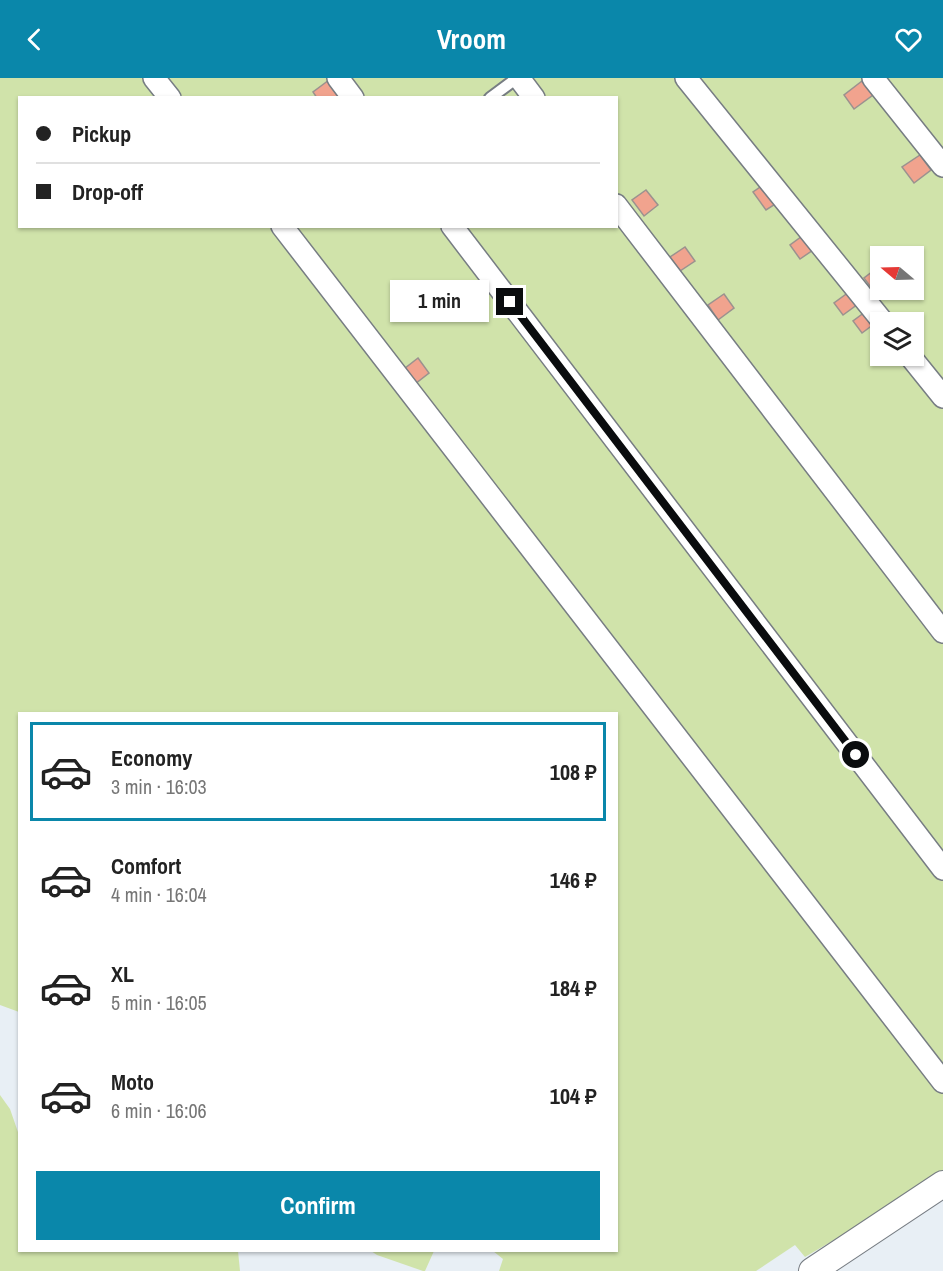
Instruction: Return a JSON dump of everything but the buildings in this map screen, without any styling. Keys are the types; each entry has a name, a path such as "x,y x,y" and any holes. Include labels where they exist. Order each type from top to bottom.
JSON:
{"street":[{"path":"154,78 168,96"},
{"path":"338,78 352,96"},
{"path":"518,78 532,96"},
{"path":"686,78 875,312"},
{"path":"873,78 943,166"},
{"path":"618,208 943,632"},
{"path":"289,228 943,1082"},
{"path":"454,228 943,868"},
{"path":"918,366 943,397"},
{"path":"812,1271 943,1184"}],"lane":[{"path":"493,96 518,78"}],"green space":[{"path":"0,78 943,78 943,1176 805,1257 795,1245 756,1271 499,1271 503,1259 494,1252 618,1252 618,712 18,712 18,1012 0,1005"},
{"path":"0,1095 10,1109 18,1132 18,1252 238,1252 240,1271 0,1271"},
{"path":"372,1252 434,1252 425,1271"}],"route":[{"path":"510,302 856,755"}]}
